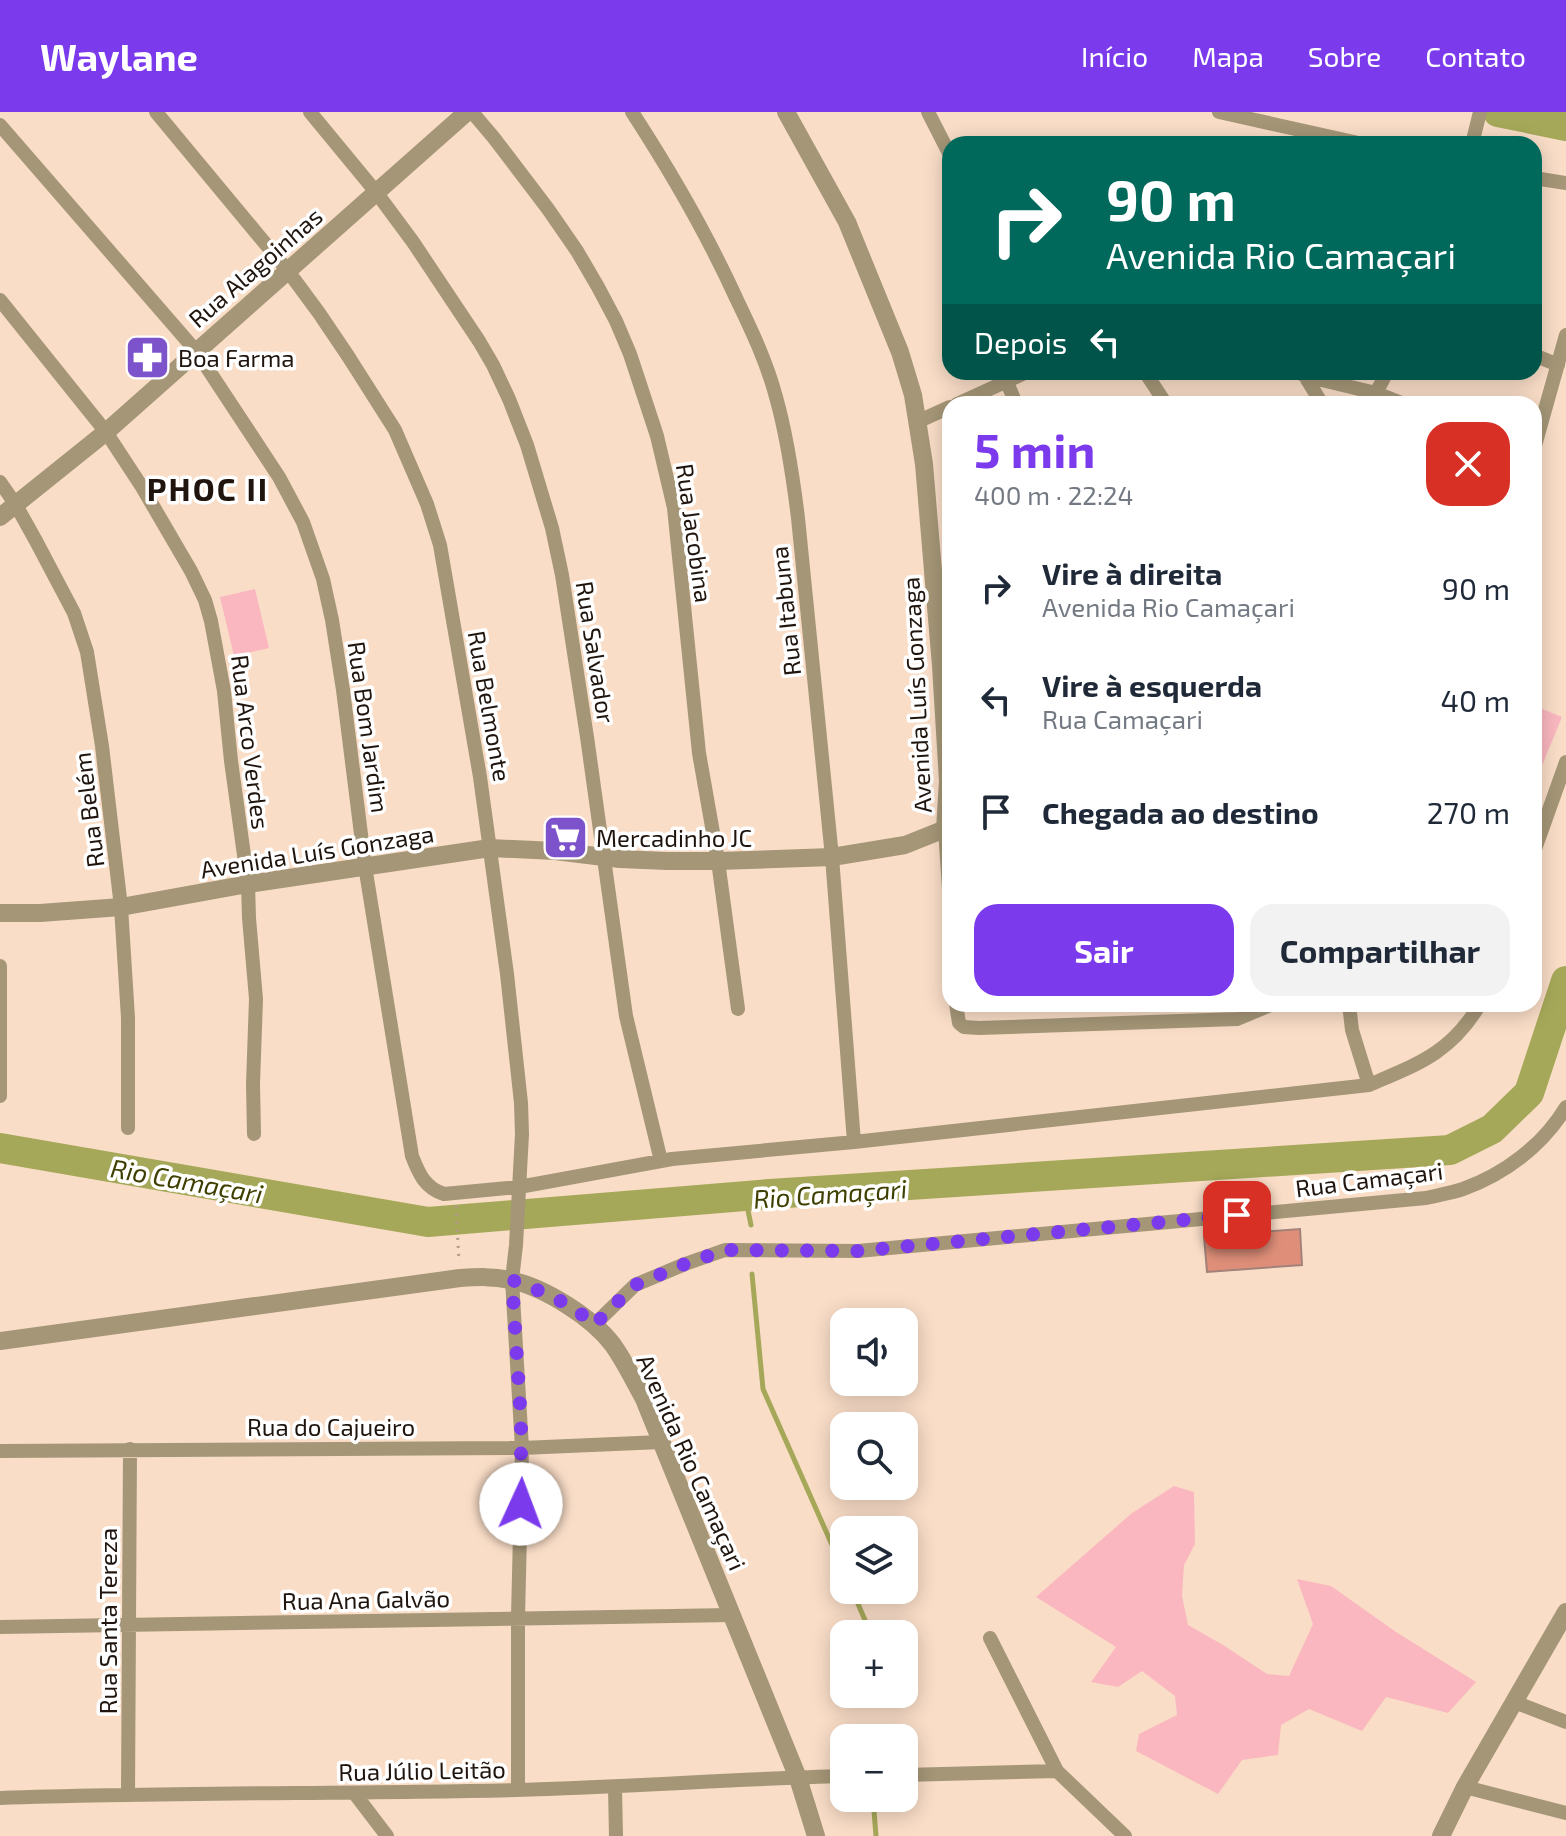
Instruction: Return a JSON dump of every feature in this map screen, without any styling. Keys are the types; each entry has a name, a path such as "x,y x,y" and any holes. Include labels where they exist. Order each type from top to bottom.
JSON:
{"street":[{"name":"Rua Belmonte","path":"156,112 319,313 395,430 427,504 440,545 478,763 507,974 521,1103 519,1187"},
{"name":"Rua Salvador","path":"310,112 413,242 486,353 527,445 552,528 565,589 626,1016 661,1161"},
{"name":"Rua Alagoinhas","path":"0,517 106,432 469,112"},
{"name":"Rua Jacobina","path":"469,112 539,197 577,251 616,321 657,436 674,508 699,753 718,861 738,1009"},
{"name":"Rua Itabuna","path":"632,112 684,195 716,254 752,333 776,396 796,503 832,857 854,1142"},
{"name":"Avenida Luís Gonzaga","path":"786,112 853,234 900,352 919,421 942,579"},
{"path":"928,112 942,139"},
{"path":"1219,112 1327,136"},
{"path":"1474,136 1480,112"},
{"name":"Rua Bom Jardim","path":"3,136 196,351 279,477 303,522 314,551 335,634 365,866 412,1156 425,1183 434,1190 444,1194 519,1187 661,1161 1369,1085 1420,1064 1445,1046 1474,1012"},
{"path":"1542,179 1566,183"},
{"name":"Rua Arco Verdes","path":"0,300 106,432 142,487 205,600 220,665 248,884 256,999 254,1134"},
{"path":"1542,421 1566,335"},
{"path":"1542,358 1558,365"},
{"path":"975,396 1011,380"},
{"path":"1325,380 1384,396"},
{"path":"1376,393 1383,380"},
{"path":"1007,382 1013,396"},
{"path":"919,421 942,411"},
{"name":"Rua Belém","path":"0,482 16,505 74,613 87,652 102,746 121,907 128,1018 128,1128"},
{"path":"1542,830 1566,762"},
{"name":"Avenida Luís Gonzaga","path":"0,913 121,907 248,884 490,848 643,860 832,857 905,845 942,831"},
{"path":"0,966 0,1096"},
{"path":"957,1012 959,1023 964,1027 979,1028 1237,1019 1256,1012"},
{"path":"1350,1012 1352,1030 1369,1085"},
{"name":"Rua Camaçari","path":"594,1325 635,1285 725,1250 858,1251 1426,1198 1462,1189 1496,1174 1542,1140 1566,1107"},
{"path":"518,1790 522,1448 512,1280 519,1187"},
{"name":"Avenida Rio Camaçari","path":"0,1341 460,1278 512,1280 571,1308 594,1325 612,1344 644,1399 798,1778 816,1836"},
{"name":"Rua do Cajueiro","path":"0,1451 522,1448 661,1442"},
{"name":"Rua Santa Tereza","path":"128,1794 130,1449"},
{"name":"Rua Ana Galvão","path":"0,1627 732,1615"},
{"path":"1441,1836 1465,1787 1565,1616"},
{"path":"990,1638 1057,1771 1125,1836"},
{"path":"1514,1702 1566,1722"},
{"path":"918,1775 1057,1771"},
{"name":"Rua Júlio Leitão","path":"0,1798 615,1788 830,1777"},
{"path":"1465,1787 1566,1813"},
{"path":"615,1788 616,1836"},
{"path":"355,1794 387,1836"}],"path":[{"path":"456,1213 460,1278"}],"shaded area":[{"path":"255,589 269,648 234,656 220,597"},
{"path":"1542,709 1562,717 1542,766"},
{"path":"1174,1486 1194,1492 1195,1544 1184,1565 1182,1596 1188,1625 1267,1674 1289,1676 1313,1624 1297,1579 1331,1586 1396,1632 1476,1682 1448,1713 1386,1697 1362,1731 1309,1709 1281,1725 1278,1755 1242,1760 1218,1794 1136,1751 1139,1734 1177,1715 1175,1696 1142,1671 1118,1687 1091,1682 1116,1647 1036,1597 1132,1513"}],"building":[{"path":"1300,1229 1302,1265 1207,1272 1204,1236"}],"waterway":[{"name":"Rio Camaçari","path":"1498,112 1566,126"},
{"name":"Rio Camaçari","path":"0,1148 428,1222 770,1194 1450,1150 1492,1129 1529,1093 1566,981"},
{"path":"745,1196 751,1225"},
{"path":"752,1274 763,1389 830,1540"},
{"path":"858,1604 865,1620"},
{"path":"874,1812 876,1836"}],"place":[{"name":"Boa Farma","path":"147,357"},
{"name":"Mercadinho JC","path":"565,837"}],"district":[{"name":"PHOC II","path":"208,488"}],"route":[{"path":"521,1504 520,1395 512,1280 571,1308 594,1325 635,1285 725,1250 858,1251 1237,1215"}]}
